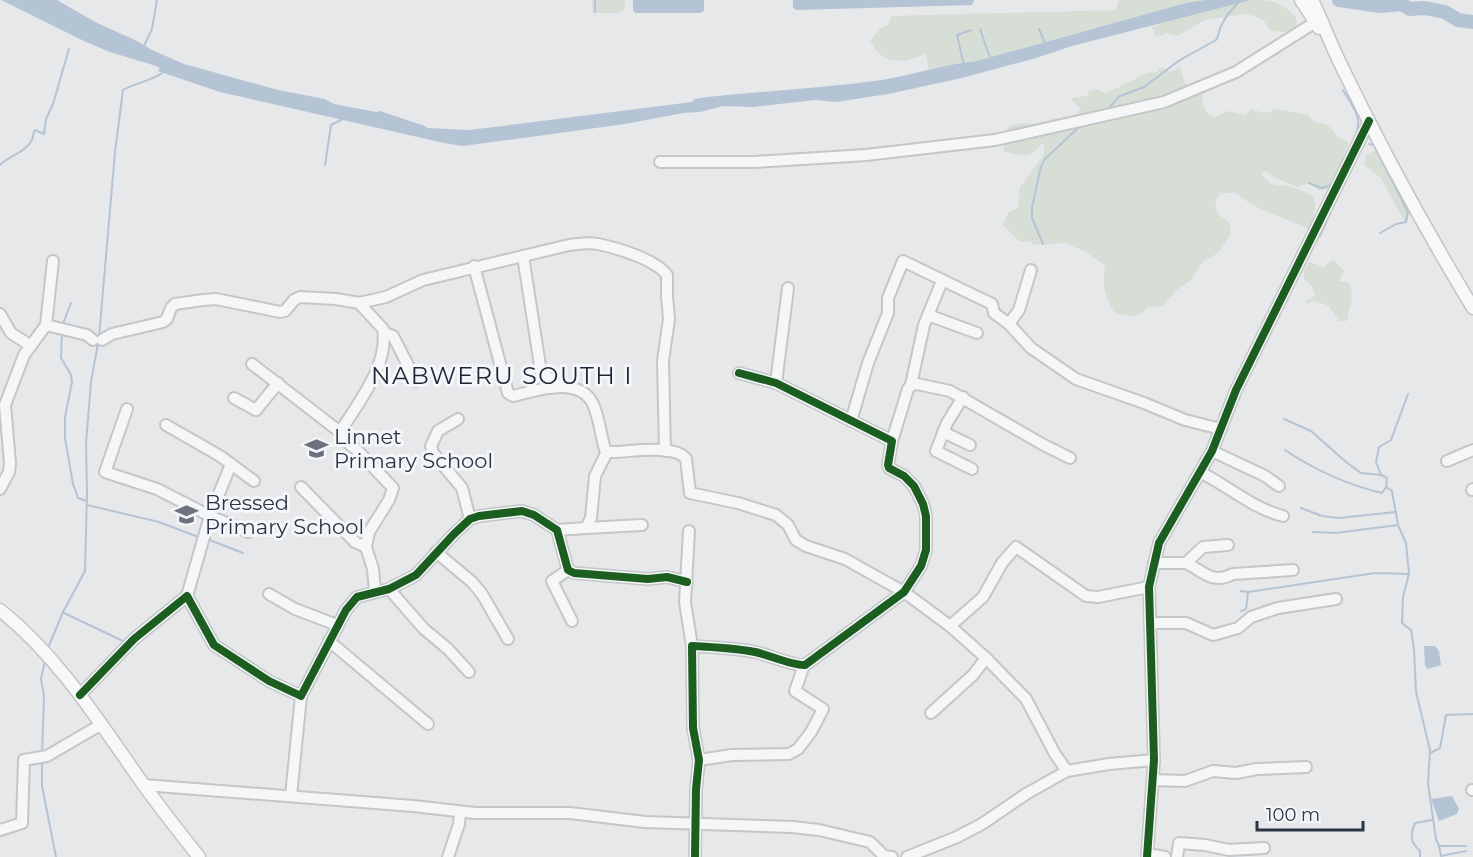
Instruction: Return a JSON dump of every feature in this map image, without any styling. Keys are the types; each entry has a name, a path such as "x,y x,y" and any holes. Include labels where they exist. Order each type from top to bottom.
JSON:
{"main road":[{"path":"1301,0 1314,23 1332,46"},
{"path":"1312,0 1369,121 1442,257 1473,308"},
{"path":"0,610 12,619 80,694 144,785 199,857"}],"street":[{"path":"660,162 754,162 866,155 1007,138 1164,102 1236,72 1314,23"},
{"path":"1165,857 1147,856 1154,760 1149,587 1159,543 1212,451 1236,390 1369,121"},
{"path":"46,325 98,340 112,334 164,322 171,308 183,302 216,299 280,312 285,311 294,300 300,297 359,303 386,297 423,280 474,266 569,245 598,244 635,255 666,273 669,319 663,361 665,451"},
{"path":"523,256 542,372 559,386"},
{"path":"0,489 9,472 10,463 5,405 24,355 46,325 53,261"},
{"path":"851,421 868,363 888,313 888,298 903,261 992,304 994,313 1009,324 1031,348 1083,383 1144,403 1185,420 1221,429"},
{"path":"474,266 508,393 513,396 559,386 584,394 592,401 607,452"},
{"path":"1009,324 1019,310 1031,270"},
{"path":"692,645 753,652 804,665 819,657 904,592 921,566 926,550 926,516 914,486 888,465 892,441 911,385 928,315 942,281"},
{"path":"776,383 788,288"},
{"path":"340,432 363,397 378,366 384,333 380,325 359,303"},
{"path":"0,314 11,333 31,346"},
{"path":"928,315 977,333"},
{"path":"384,333 393,336 416,381"},
{"path":"252,364 340,432 393,488 389,500 369,532 366,547 373,569 375,592"},
{"path":"739,373 776,383 892,441"},
{"path":"234,398 255,411 278,383"},
{"path":"911,385 936,387 963,397 1002,422 1070,458"},
{"path":"963,397 943,432 936,451 972,469"},
{"path":"127,409 105,472 157,489 248,532"},
{"path":"458,419 438,431 431,446 433,453 462,488 470,519"},
{"path":"166,425 220,456 254,481"},
{"path":"943,432 970,445"},
{"path":"1448,461 1473,450"},
{"path":"607,452 665,451 683,454 686,459 690,493 776,515 788,525 796,540 806,546 845,559 904,592 950,626 986,658 1026,699 1066,771"},
{"path":"1212,451 1265,476 1279,486"},
{"path":"586,528 591,518 595,476 607,452"},
{"path":"80,694 134,639 187,596 210,516 231,464"},
{"path":"1200,472 1220,482 1247,501 1282,516"},
{"path":"301,487 356,542 366,547"},
{"path":"291,796 301,696 337,625 357,597 389,589 416,575 470,519 479,516 522,511 534,514 557,530 642,525"},
{"path":"557,530 568,570 574,573 648,579 667,577 687,582"},
{"path":"689,531 685,602 692,645 693,728 699,760 696,789 695,857"},
{"path":"1186,563 1203,547 1228,545"},
{"path":"950,626 983,597 1002,563 1016,547 1086,596 1098,597 1149,587"},
{"path":"436,552 472,582 482,594 508,639"},
{"path":"1155,563 1186,563 1205,575 1216,578 1233,574 1293,570"},
{"path":"568,570 552,581 572,621"},
{"path":"389,589 424,629 448,648 469,672"},
{"path":"269,594 295,609 337,625"},
{"path":"187,596 214,645 269,681 301,696"},
{"path":"1151,622 1186,623 1213,635 1238,628 1251,617 1278,608 1336,598"},
{"path":"328,641 428,724"},
{"path":"931,713 973,675 986,658"},
{"path":"699,760 732,754 789,754 798,749 811,732 823,709 795,691 804,665"},
{"path":"0,830 22,824 24,760 42,757 102,724"},
{"path":"907,857 957,837 982,824 1026,794 1066,771 1154,760"},
{"path":"1153,780 1185,781 1213,771 1236,773 1257,769 1306,767"},
{"path":"144,785 460,812 570,813 645,822 768,825 819,830 870,842 884,856 891,857"},
{"path":"448,857 459,824 460,812"},
{"path":"1177,857 1179,843 1229,850 1264,848"}],"shaded area":[{"path":"592,0 625,0 625,8 619,13 593,13"},
{"path":"1119,0 1205,0 1186,3 977,61 929,70 926,54 901,61 887,59 875,49 870,40 880,29 889,24 891,16 1116,10"},
{"path":"1251,0 1271,1 1285,8 1296,17 1296,29 1287,32 1271,31 1264,21 1245,14 1205,20 1177,36 1166,33 1160,36 1155,35 1152,27 1176,18"},
{"path":"1160,67 1171,72 1180,67 1185,84 1192,86 1198,84 1203,92 1204,107 1214,118 1227,111 1245,115 1251,109 1264,113 1278,109 1308,115 1313,121 1329,126 1338,138 1349,142 1330,189 1319,190 1308,183 1297,187 1266,171 1261,174 1274,185 1298,189 1313,198 1315,207 1309,229 1252,205 1236,193 1221,193 1215,201 1218,214 1229,222 1231,233 1223,246 1213,256 1203,261 1192,279 1177,290 1162,306 1148,307 1141,314 1128,316 1114,312 1108,300 1104,285 1105,265 1086,252 1065,243 1033,245 1030,241 1020,242 1003,225 1008,213 1018,208 1020,187 1044,155 1044,145 1041,144 1033,153 1024,156 1004,151 1004,139 1009,126 1021,123 1041,125 1053,118 1069,119 1077,116 1080,108 1070,98 1087,96 1089,91 1097,89 1105,94 1147,73 1157,72"},
{"path":"1377,148 1410,212 1406,224 1381,178 1364,165 1366,156"},
{"path":"1333,259 1344,271 1339,281 1348,282 1351,287 1347,321 1339,321 1329,306 1315,301 1307,304 1305,301 1315,296 1312,286 1304,279 1304,270 1309,262 1324,267"}],"water":[{"path":"1,0 57,0 95,22 184,64 278,90 325,99 334,104 380,111 427,128 468,130 692,102 695,99 707,97 882,80 977,61 1186,3 1205,0 1251,0 1072,46 962,78 888,94 836,102 815,100 753,107 723,106 625,124 463,146 220,92 158,71 160,68 156,66 86,42"},
{"path":"633,0 704,0 704,11 700,13 636,13 633,11"},
{"path":"793,0 974,0 972,5 797,10 793,8"},
{"path":"1424,646 1435,646 1439,651 1441,665 1428,669 1425,666"},
{"path":"1452,796 1459,809 1457,814 1439,821 1431,799"}],"waterway":[{"path":"143,48 152,29 157,0"},
{"path":"595,0 595,12"},
{"path":"1107,110 1120,96 1144,87 1180,60 1216,40 1225,18 1241,0"},
{"path":"1339,0 1381,6 1401,4 1410,9 1425,8 1445,12 1458,20 1473,22"},
{"path":"980,29 990,57"},
{"path":"1039,29 1046,45"},
{"path":"964,65 957,35 971,30"},
{"path":"0,165 26,148 35,130 44,134 46,119 53,104 69,49"},
{"path":"99,337 115,152 123,90 165,71"},
{"path":"1340,169 1355,138 1358,126 1356,112 1343,90"},
{"path":"325,165 331,125 343,119"},
{"path":"1043,244 1032,218 1032,208 1044,160 1078,128 1094,122"},
{"path":"1369,144 1374,145 1408,212 1406,222 1396,224 1380,233"},
{"path":"1309,183 1321,188 1332,185"},
{"path":"1312,247 1321,234 1339,193"},
{"path":"1300,271 1310,252"},
{"path":"62,326 71,303"},
{"path":"62,332 61,358 71,375 72,382 65,417 65,438 73,484 78,498 87,501"},
{"path":"48,648 63,612 85,571 86,443 91,382 98,343"},
{"path":"1408,394 1391,440 1379,447 1376,462 1381,475 1387,478 1386,487 1392,491 1398,525 1406,543 1409,574 1403,597 1402,623 1411,630 1416,692 1430,750 1428,784 1436,839 1439,846 1466,846"},
{"path":"1284,419 1311,431 1361,473 1381,475"},
{"path":"1285,450 1308,464 1357,486 1382,493 1386,487"},
{"path":"87,505 159,522 201,538"},
{"path":"1301,508 1322,516 1339,518 1396,512"},
{"path":"1313,532 1336,533 1398,525"},
{"path":"207,539 243,553"},
{"path":"1241,591 1248,592 1375,573 1409,574"},
{"path":"1241,611 1246,609 1248,592"},
{"path":"64,613 123,641"},
{"path":"42,754 44,696 41,679 45,661"},
{"path":"1430,753 1440,748 1446,715 1473,714"},
{"path":"42,760 42,786 56,857"},
{"path":"1420,857 1420,851 1414,845 1412,838 1413,827 1415,823 1432,820"},
{"path":"1439,846 1441,856 1466,851"}],"cycle path":[{"path":"1147,857 1154,760 1149,587 1159,543 1212,451 1236,390 1369,121"},
{"path":"695,857 696,789 699,760 693,728 692,646 761,653 794,664 805,665 904,592 921,566 926,550 926,516 923,504 914,486 888,465 892,441 776,383 739,373"},
{"path":"80,695 134,639 187,596 214,645 269,681 301,696 346,610 357,597 389,589 416,575 470,519 479,516 522,511 534,515 557,530 568,570 574,573 648,579 667,577 687,582"}],"place":[{"name":"Linnet Primary School","path":"316,449"},
{"name":"Bressed Primary School","path":"187,515"}],"district":[{"name":"NABWERU SOUTH I","path":"502,376"}]}
